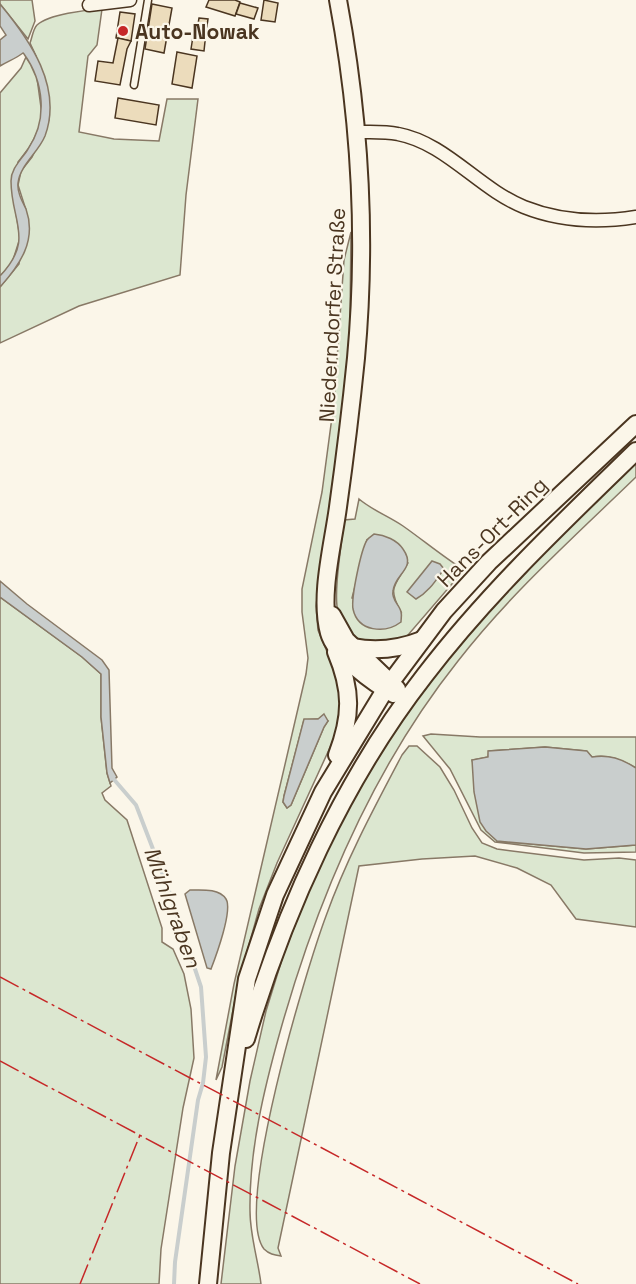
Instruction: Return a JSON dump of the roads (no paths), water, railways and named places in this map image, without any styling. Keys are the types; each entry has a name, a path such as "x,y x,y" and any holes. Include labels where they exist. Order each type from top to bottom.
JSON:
{"main road":[{"name":"Niederndorfer Straße","path":"338,0 357,132 362,248 357,343 349,429 326,597 326,618 332,641 345,657 388,685 406,700"},
{"name":"Hans-Ort-Ring","path":"388,685 422,639 489,562 636,424"},
{"name":"Hans-Ort-Ring","path":"406,700 492,594 546,537 636,451"},
{"name":"Niederndorfer Straße","path":"326,597 334,622 346,640 388,685"},
{"path":"353,647 378,651 407,646 422,639"},
{"path":"208,1284 220,1163 247,979 278,887 323,792 340,746 349,710 346,678 332,641"},
{"path":"323,792 388,685"},
{"path":"231,1092 255,1009 292,907 334,821 381,738 406,700"}],"street":[{"path":"89,5 130,0"},
{"path":"357,132 399,134 416,140 444,155 502,196 524,207 553,216 577,220 636,217"}],"lane":[{"path":"134,85 148,0"}],"waterway":[{"name":"Mühlgraben","path":"111,776 136,805 168,888 201,987 206,1057 175,1262 174,1284"}],"place":[{"name":"Auto-Nowak","path":"123,31"}]}
